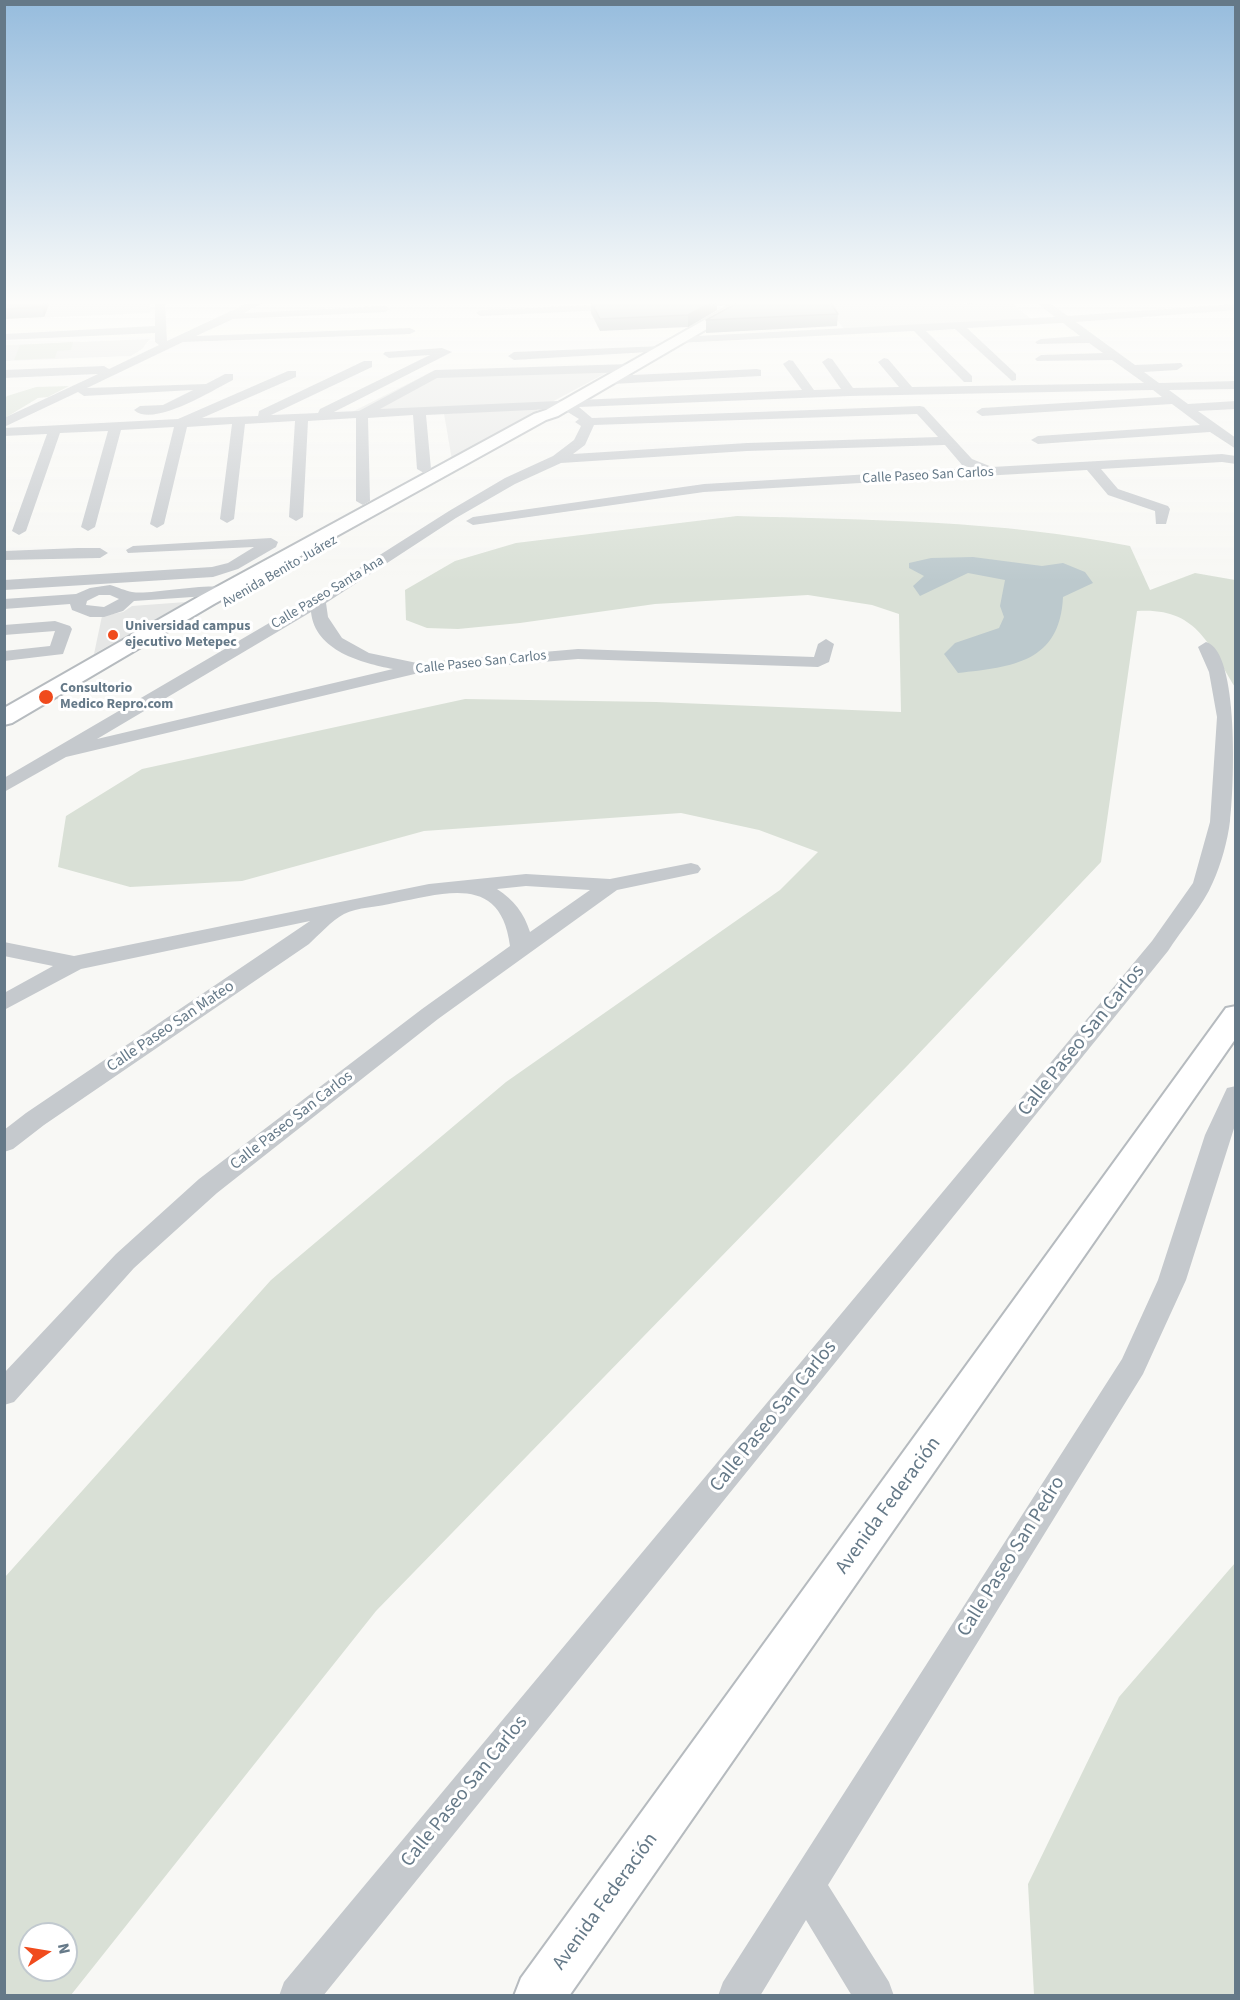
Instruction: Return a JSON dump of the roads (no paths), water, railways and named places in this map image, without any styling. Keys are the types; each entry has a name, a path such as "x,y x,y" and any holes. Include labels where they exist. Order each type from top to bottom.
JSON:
{"main road":[{"name":"Avenida Benito Juárez","path":"4,718 571,411 590,395"},
{"name":"Avenida Benito Juárez","path":"4,731 223,598"},
{"name":"Avenida Federación","path":"539,1995 1136,1160 1236,1015"}],"street":[{"path":"4,423 61,395"},
{"path":"122,411 165,409 191,395"},
{"path":"157,524 178,432 183,423 246,395"},
{"path":"253,419 302,395"},
{"path":"317,416 359,395"},
{"path":"362,414 396,395"},
{"path":"571,411 687,395"},
{"path":"571,411 779,395"},
{"path":"1169,395 1232,442"},
{"path":"982,412 1175,400"},
{"path":"1175,416 1236,405"},
{"path":"163,423 165,409"},
{"path":"4,432 419,411 779,413 920,410 949,441 965,468"},
{"path":"419,411 424,469"},
{"name":"Calle Paseo Santa Ana","path":"4,786 318,601 404,547 464,517 485,495 558,459 580,442 571,411"},
{"path":"33,415 55,414"},
{"path":"362,414 363,501"},
{"path":"296,517 302,417"},
{"path":"227,519 239,420"},
{"path":"88,527 117,426"},
{"path":"1038,440 1212,428"},
{"path":"19,531 55,429"},
{"path":"558,459 747,447 949,441"},
{"path":"1070,450 1232,442"},
{"name":"Calle Paseo San Carlos","path":"464,517 513,514 704,488 965,468 997,472 1222,458 1236,460"},
{"path":"1092,467 1113,492 1163,509 1161,521"},
{"path":"4,604 114,610 124,592 224,569 272,543 133,550"},
{"path":"4,574 8,556 100,553"},
{"path":"4,585 91,587 124,592 223,598"},
{"path":"4,630 59,628 84,607 91,587"},
{"path":"318,601 317,615 322,628 332,639 364,658 423,667"},
{"path":"4,612 84,607"},
{"path":"4,657 57,650 59,628"},
{"name":"Calle Paseo San Carlos","path":"60,753 423,667 578,654 818,662 823,660 826,644"},
{"name":"Calle Paseo San Carlos","path":"298,1995 1160,946 1203,883 1229,809 1224,696 1218,672 1206,647"},
{"path":"364,658 370,673 365,681"},
{"name":"Calle Paseo San Carlos","path":"4,949 74,963 337,911 382,899 470,884 526,880 610,885 691,869"},
{"path":"470,884 493,895 514,915 520,930 521,947"},
{"name":"Calle Paseo San Carlos","path":"4,1393 125,1261 174,1215 411,1029 521,947 594,900 610,885"},
{"name":"Calle Paseo San Mateo","path":"4,1143 35,1119 301,939 337,911"},
{"path":"4,1003 74,963"},
{"name":"Calle Paseo San Pedro","path":"736,1995 1133,1366 1172,1280 1214,1145 1236,1094"},
{"path":"806,1884 875,1995"}],"place":[{"name":"Universidad campus ejecutivo Metepec","path":"113,635"},
{"name":"Consultorio Medico Repro.com","path":"46,697"}]}
